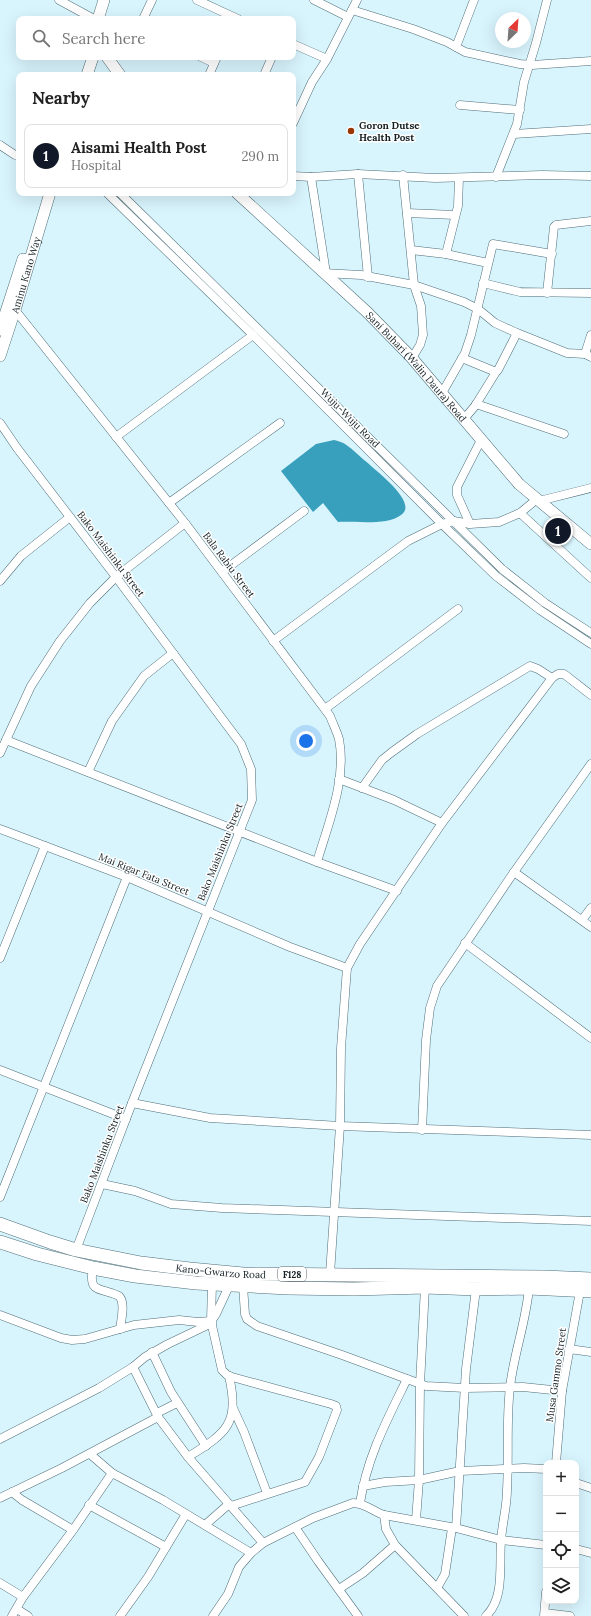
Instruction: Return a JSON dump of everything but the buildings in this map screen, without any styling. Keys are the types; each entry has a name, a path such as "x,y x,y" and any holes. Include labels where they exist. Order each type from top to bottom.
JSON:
{"main road":[{"name":"Kano-Gwarzo Road","path":"0,1224 76,1250 141,1263 243,1274 544,1277 591,1279"},
{"name":"Kano-Gwarzo Road","path":"0,1242 38,1254 93,1268 151,1278 229,1286 354,1288 425,1287 476,1289 529,1288 585,1291"}],"street":[{"path":"59,0 88,16"},
{"path":"99,16 104,0"},
{"path":"107,16 112,0"},
{"path":"145,16 152,0"},
{"path":"197,0 230,16"},
{"path":"314,0 350,14 413,29 465,52 520,64 591,61"},
{"path":"296,117 312,82 328,59 356,0"},
{"path":"456,47 474,0"},
{"path":"496,177 517,124 524,82 547,0"},
{"path":"296,45 328,59"},
{"path":"81,72 85,60"},
{"path":"88,72 92,60"},
{"path":"108,60 118,72"},
{"path":"210,72 216,60"},
{"path":"265,72 271,60"},
{"path":"460,105 520,110"},
{"path":"514,134 591,130"},
{"path":"0,144 16,155"},
{"path":"296,176 311,177 358,174 459,178 542,175 591,176"},
{"path":"358,174 368,277"},
{"path":"403,175 414,285 420,306 423,335 420,345 412,358"},
{"path":"311,177 324,273 368,277 414,285 464,302 478,309 495,323 567,353 588,356 591,335"},
{"path":"446,254 458,206 459,178"},
{"name":"Aminu Kano Way","path":"0,330 42,196"},
{"name":"Aminu Kano Way","path":"0,356 49,196"},
{"name":"Wuju-Wuju Road","path":"110,196 253,335 496,576 540,610 591,644"},
{"name":"Wuju-Wuju Road","path":"123,196 502,569 545,603 591,633"},
{"name":"Sani Buhari (Walin Daura) Road","path":"240,196 367,312 412,358 519,484 591,544"},
{"path":"407,213 455,215"},
{"path":"547,293 556,225 591,222"},
{"path":"442,393 462,358 471,335 494,244 552,254"},
{"path":"411,250 446,254 488,263"},
{"path":"483,283 520,292 591,293"},
{"name":"Bala Rabiu Street","path":"15,310 185,523 330,716 339,739 339,779 317,862"},
{"path":"464,419 476,404 498,370 517,333"},
{"path":"116,437 253,335"},
{"path":"462,358 496,372"},
{"path":"476,404 564,434"},
{"name":"Bako Maishinku Street","path":"0,423 17,448 241,744 251,769 252,800 132,1102 76,1250"},
{"path":"169,503 280,423"},
{"path":"470,524 456,495 457,487 481,440"},
{"path":"274,641 408,541 442,524 454,521 470,524 499,522 520,513 538,500 591,488"},
{"path":"222,572 304,511"},
{"path":"520,513 591,578"},
{"path":"0,581 21,556 70,518"},
{"path":"0,753 31,686 60,641 90,603 116,577 185,523"},
{"path":"325,709 458,608"},
{"path":"88,772 112,721 144,676 172,653"},
{"path":"362,788 382,760 392,752 417,734 530,666 552,678"},
{"path":"330,1274 340,1126 340,1048 347,968 360,944 442,823 552,678 558,674 564,674 591,695"},
{"path":"6,740 396,892"},
{"path":"422,1130 426,1040 430,1008 437,986 514,872 591,764"},
{"path":"339,779 394,800 442,823"},
{"name":"Mai Rigar Fata Street","path":"0,829 127,877 290,947 347,968"},
{"path":"0,958 45,846"},
{"path":"514,872 591,927"},
{"path":"0,1197 127,877"},
{"path":"582,920 591,908"},
{"path":"0,932 8,936"},
{"path":"465,944 591,1038"},
{"path":"0,1070 126,1119"},
{"path":"132,1102 210,1118 422,1130 591,1136"},
{"path":"102,1184 135,1192 171,1204 334,1213 444,1215 591,1221"},
{"path":"93,1268 91,1280 92,1285 96,1288 119,1296 122,1299 123,1303 120,1329"},
{"path":"205,1525 230,1505 300,1484 307,1480 319,1458 336,1414 336,1408 331,1404 229,1376 222,1370 212,1321 212,1284"},
{"path":"0,1439 99,1388 133,1367 152,1352 212,1321 229,1286"},
{"path":"243,1286 245,1314 247,1319 257,1326 349,1357 420,1384 436,1387 523,1387 562,1391"},
{"path":"416,1520 419,1480 420,1384 425,1287"},
{"path":"486,1616 494,1607 498,1593 501,1540 507,1492 510,1388 514,1360 527,1306 529,1288"},
{"path":"437,1588 445,1574 454,1528 460,1471 469,1340 476,1289"},
{"name":"Musa Gammo Street","path":"556,1460 562,1391 569,1349 585,1291"},
{"path":"0,1314 61,1338 72,1340 85,1339 134,1325 179,1320 198,1322 212,1321"},
{"path":"569,1349 591,1352"},
{"path":"152,1352 177,1403 206,1446"},
{"path":"133,1367 158,1415 188,1457 263,1543"},
{"path":"188,1457 216,1439 230,1423 233,1408 232,1390 229,1376"},
{"path":"360,1503 362,1486 374,1449 407,1379"},
{"path":"0,1498 90,1454 177,1403"},
{"path":"233,1408 244,1432 267,1493"},
{"path":"90,1454 112,1473 186,1514 251,1553"},
{"path":"362,1486 385,1482 419,1480 460,1471 507,1468 543,1469"},
{"path":"12,1616 23,1597 73,1530 112,1473"},
{"path":"579,1484 591,1488"},
{"path":"12,1492 22,1500 73,1530"},
{"path":"215,1615 230,1590 239,1567 251,1553 263,1543 313,1518 349,1504 360,1503 374,1512 384,1515 454,1528 501,1540 543,1545"},
{"path":"89,1505 166,1547"},
{"path":"120,1616 148,1577 186,1514"},
{"path":"384,1515 386,1529 395,1545 464,1616"},
{"path":"295,1527 358,1616"},
{"path":"339,1589 363,1573 395,1545"},
{"path":"579,1550 591,1553"},
{"path":"0,1583 23,1597"},
{"path":"545,1604 545,1615 570,1616"},
{"path":"17,1609 28,1616"}],"water":[{"path":"334,440 344,443 395,488 405,503 405,510 401,515 388,521 379,522 338,522 323,503 313,512 281,471 316,444"}],"place":[{"name":"Goron Dutse Health Post","path":"351,131"},
{"name":"Aisami Health Post","path":"558,531"}]}
